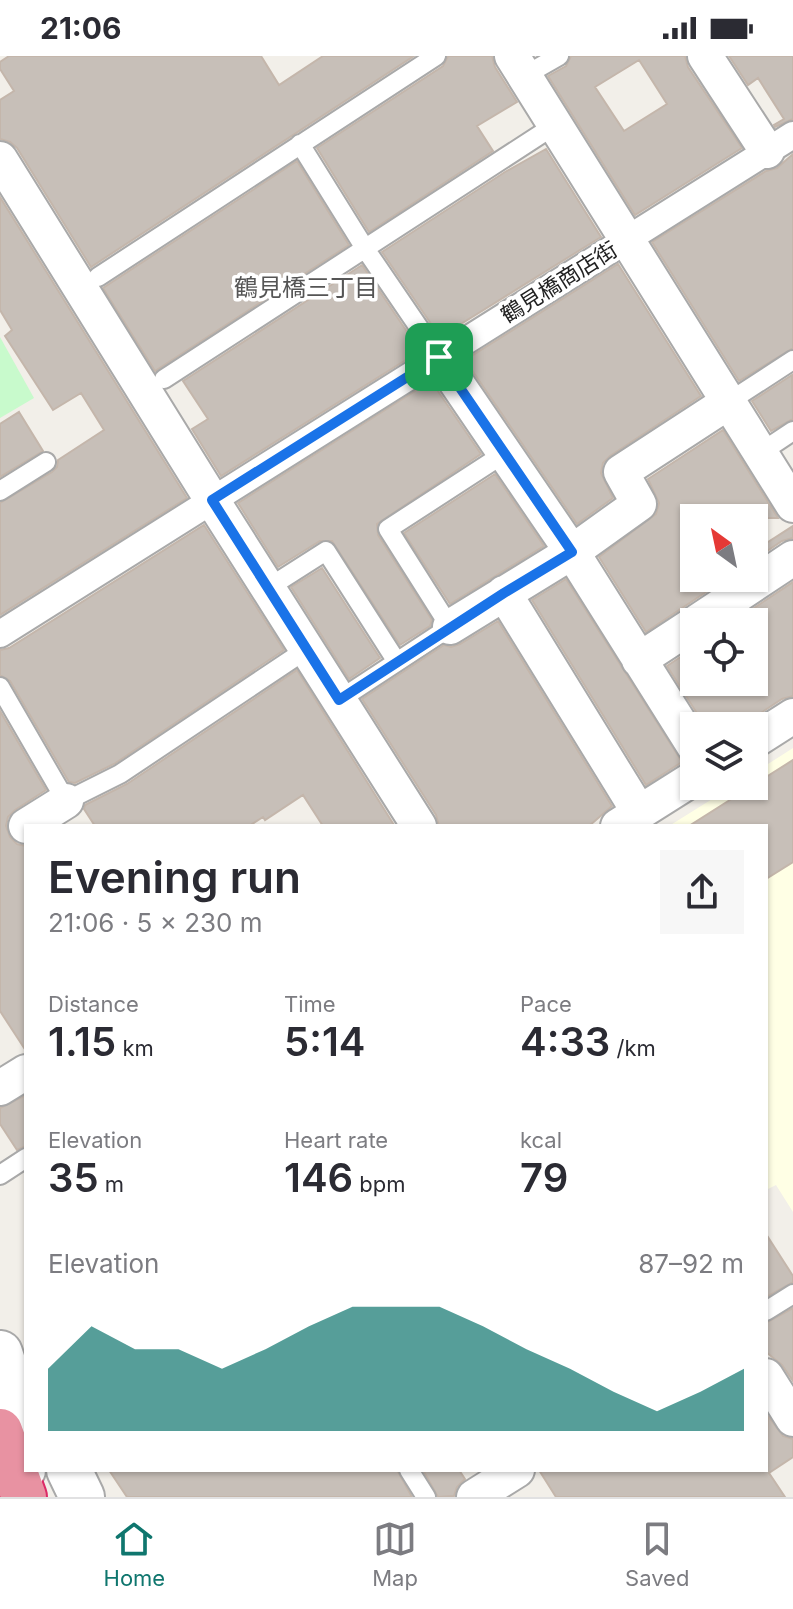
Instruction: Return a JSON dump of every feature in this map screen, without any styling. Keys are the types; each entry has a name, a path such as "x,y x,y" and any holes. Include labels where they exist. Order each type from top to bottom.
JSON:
{"highway":[{"path":"0,1431 21,1497"},
{"path":"0,1452 21,1497"}],"street":[{"path":"705,56 780,143"},
{"path":"518,66 793,505"},
{"name":"鶴見橋商店街","path":"0,634 780,143"},
{"path":"0,159 415,824"},
{"path":"439,357 572,552 680,724"},
{"path":"450,627 572,552 639,504 621,472 730,401"},
{"path":"718,608 793,558"},
{"path":"504,593 628,819 680,787"},
{"path":"639,660 680,633"},
{"path":"768,732 793,716"},
{"path":"29,824 66,801"},
{"path":"0,843 24,827"},
{"path":"0,1088 24,1073"},
{"path":"12,1378 8,1433 34,1497"},
{"path":"768,1379 793,1419"},
{"path":"70,1472 82,1497"},
{"path":"474,1497 513,1472"}],"lane":[{"path":"98,277 436,56"},
{"path":"518,66 559,56"},
{"path":"164,379 555,125"},
{"path":"300,144 366,250 439,357"},
{"path":"730,401 793,360"},
{"path":"760,453 793,431"},
{"path":"339,700 450,627 388,529 505,453"},
{"path":"0,491 46,462"},
{"path":"268,588 326,551 397,662"},
{"path":"0,687 66,801 120,774 307,649"},
{"path":"0,1175 24,1159"},
{"path":"768,1310 793,1294"},
{"path":"410,1472 426,1497"}],"shaded area":[{"path":"793,748 793,1212 776,1185 768,1189 768,824 672,824 711,800 768,800 768,764"}],"green space":[{"path":"0,337 34,398 0,418"}],"building":[{"path":"9,56 261,56 279,85 323,56 414,56 91,267 17,148 0,139 0,100 14,91 0,69 0,62"},
{"path":"448,56 492,56 495,67 517,102 477,126 493,151 369,232 317,148 443,66"},
{"path":"571,56 685,56 688,67 742,148 635,215 548,76 566,66","holes":["639,60 667,104 624,131 595,87"]},
{"path":"729,56 793,56 793,119 775,127 784,119 758,78 748,85"},
{"path":"546,149 601,237 440,337 382,252"},
{"path":"793,154 793,348 739,381 652,242 766,171 777,168"},
{"path":"297,161 349,245 155,371 103,288"},
{"path":"0,197 187,498 0,615 0,503 52,472 58,460 104,430 81,393 53,410 5,336 12,330 0,310"},
{"path":"618,264 701,396 603,463 601,473 613,498 577,524 465,360"},
{"path":"362,265 420,351 221,476 192,429 208,419 183,381"},
{"path":"792,375 793,419 771,431 752,401"},
{"path":"431,381 481,454 377,524 378,535 432,620 430,626 400,645 332,541 320,541 278,567 238,503"},
{"path":"19,412 43,451 0,477 0,424"},
{"path":"723,430 778,518 768,518 768,504 680,504 680,592 706,592 646,632 599,557 656,514 659,503 648,479"},
{"path":"495,474 544,546 450,604 404,533"},
{"path":"204,525 284,650 114,764 75,783 69,782 10,681 0,675 0,650 9,648"},
{"path":"793,526 793,538 768,550 768,542"},
{"path":"322,568 380,658 349,679 291,587"},
{"path":"566,579 680,763 646,785 532,600"},
{"path":"793,582 793,696 782,699 762,712 696,712 686,696 768,696 768,608 754,608"},
{"path":"498,621 612,806 591,824 438,824 436,815 362,699 444,645 451,647"},
{"path":"680,657 680,687 667,666"},
{"path":"297,670 393,824 322,824 303,795 265,820 263,817 252,824 94,824 84,809 85,805 127,784"},
{"path":"0,711 46,790 15,810 8,817 6,826 10,837 24,846 24,1048 0,1011"},
{"path":"793,760 793,862 768,878 768,824 692,824 730,800 768,800 768,776"},
{"path":"24,1096 24,1147 17,1150 0,1124 0,1108"},
{"path":"768,1237 793,1276 793,1282 768,1296"},
{"path":"793,1308 793,1381 782,1365 768,1354 768,1322"},
{"path":"768,1416 783,1436 793,1439 793,1457 769,1473 785,1497 556,1497 540,1472 768,1472"},
{"path":"110,1472 398,1472 412,1497 127,1497"},
{"path":"424,1472 460,1472 465,1479 454,1496 438,1497"}],"district":[{"name":"鶴見橋三丁目","path":"306,287"}],"route":[{"path":"439,357 572,552 339,700 212,500 439,357"}]}
